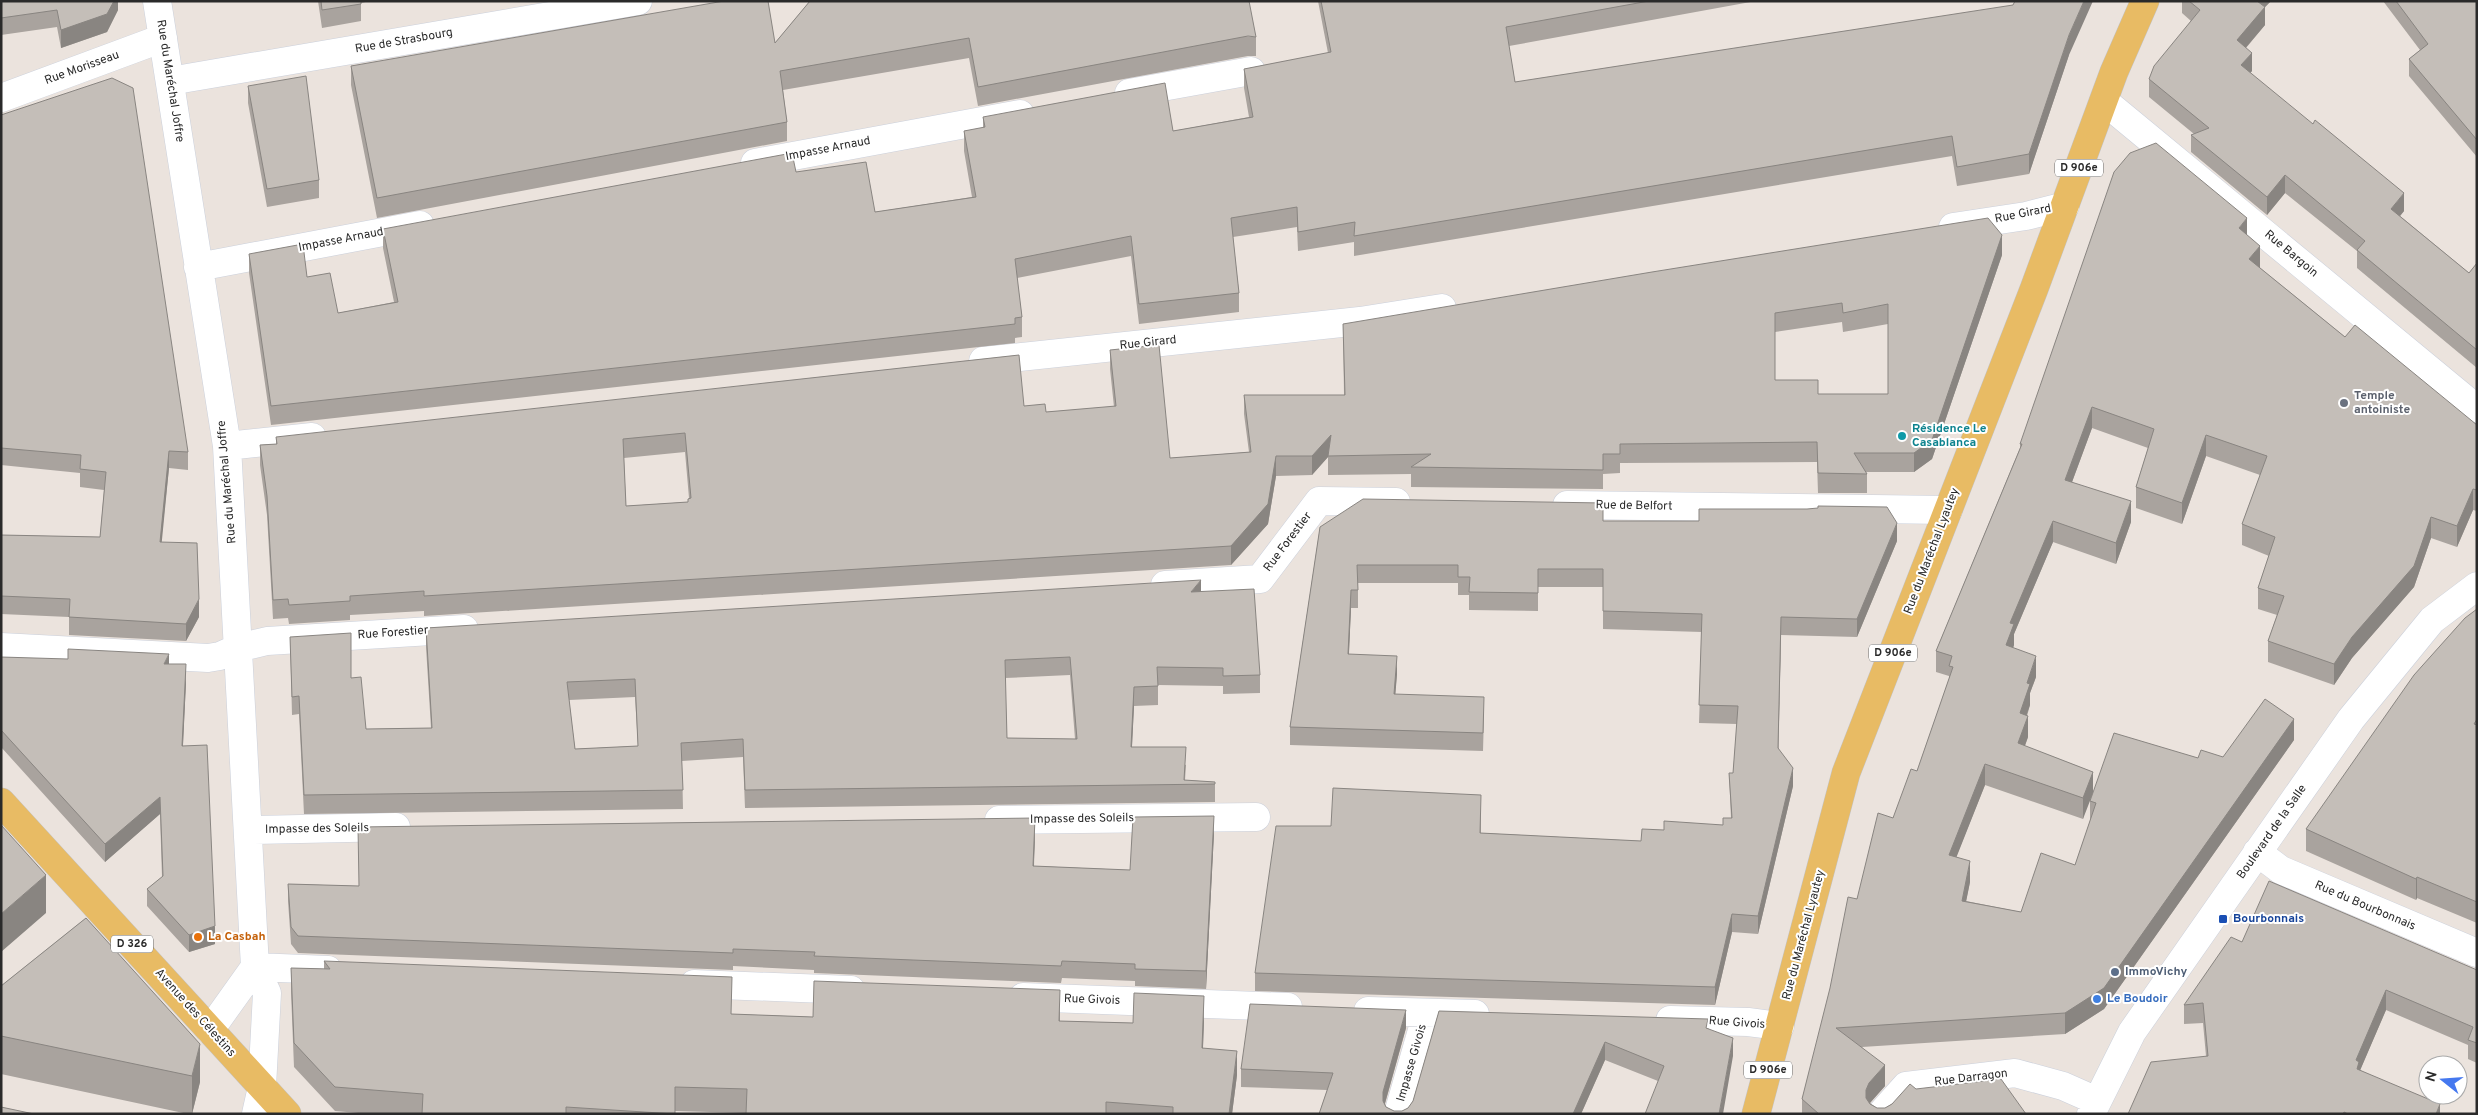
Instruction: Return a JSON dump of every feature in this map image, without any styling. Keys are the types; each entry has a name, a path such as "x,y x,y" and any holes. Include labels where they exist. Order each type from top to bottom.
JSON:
{"main road":[{"name":"Rue du Maréchal Lyautey","path":"1756,1114 1846,773 2065,206 2124,47 2145,1"},
{"name":"Avenue des Célestins","path":"1,802 287,1114"}],"street":[{"name":"Rue du Maréchal Joffre","path":"157,1 227,446 255,967 267,993 262,1087 256,1114"},
{"name":"Rue de Strasbourg","path":"170,81 638,1"},
{"name":"Rue Morisseau","path":"1,98 163,38"},
{"path":"1104,98 1251,71"},
{"name":"Rue Bargoin","path":"2104,101 2477,409"},
{"name":"Impasse Arnaud","path":"732,167 1046,109"},
{"name":"Rue Girard","path":"1928,231 2026,216 2065,206"},
{"name":"Impasse Arnaud","path":"198,267 448,220"},
{"name":"Rue Girard","path":"959,364 1360,321 1468,304"},
{"path":"227,446 337,434"},
{"name":"Rue Forestier","path":"1141,586 1260,579 1319,502 1418,503"},
{"name":"Rue de Belfort","path":"1546,504 1948,510"},
{"name":"Boulevard de la Salle","path":"2094,1108 2132,1032 2351,719 2432,620 2477,586"},
{"name":"Rue Forestier","path":"1,647 208,658 267,641 486,628"},
{"name":"Impasse des Soleils","path":"976,820 1256,817"},
{"name":"Impasse des Soleils","path":"248,830 417,827"},
{"name":"Rue du Bourbonnais","path":"2257,852 2281,870 2477,953"},
{"path":"210,1030 255,967 354,971"},
{"path":"672,983 881,992"},
{"name":"Rue Givois","path":"1000,996 1317,1009"},
{"path":"1347,1010 1504,1015"},
{"name":"Impasse Givois","path":"1398,1114 1426,1013"},
{"name":"Rue Givois","path":"1641,1019 1748,1022 1780,1026"},
{"name":"Rue Darragon","path":"1881,1114 1906,1086 2015,1073 2063,1086 2094,1108"}],"building":[{"path":"1,1 114,1 107,14 61,30 57,10 1,18"},
{"path":"321,1 361,1 361,4 322,10"},
{"path":"724,1 768,1 775,43 810,1 1249,1 1256,37 1248,36 978,87 969,38 780,71 787,122 377,198 351,66"},
{"path":"1321,1 1649,1 1506,27 1515,82 2013,5 2015,1 2084,1 2069,35 2029,154 1957,167 1952,136 1354,236 1355,222 1298,232 1297,207 1231,218 1239,293 1139,304 1131,236 1015,259 1022,317 1015,318 1015,324 271,406 249,254 303,244 307,277 330,273 338,313 398,302 383,229 792,153 796,172 866,162 875,212 976,197 964,131 985,127 983,117 1165,83 1173,131 1253,117 1244,69 1331,52"},
{"path":"2189,1 2257,1 2265,7 2237,40 2252,53 2241,65 2313,124 2315,120 2404,193 2391,209 2469,273 2477,263 2477,350 2357,250 2365,241 2285,175 2267,197 2191,135 2209,128 2149,79 2154,66 2200,10"},
{"path":"2396,1 2477,1 2477,140 2409,59 2428,44"},
{"path":"306,76 319,180 267,189 248,86"},
{"path":"112,78 133,88 188,452 169,451 160,542 197,543 199,599 186,624 69,617 70,599 1,596 1,535 100,537 106,472 80,469 81,455 1,448 1,115"},
{"path":"2156,143 2247,218 2239,228 2260,246 2249,259 2345,337 2355,325 2477,425 2477,490 2473,489 2457,526 2431,517 2414,566 2352,637 2334,664 2268,641 2284,596 2258,588 2275,537 2242,524 2267,456 2206,435 2182,503 2136,487 2154,429 2092,407 2065,480 2131,501 2116,543 2053,521 2010,623 2014,624 2006,645 2036,656 2027,683 2030,684 2020,713 2028,716 2018,743 2093,772 2083,798 1985,764 1949,855 1970,861 1962,901 2021,912 2041,853 2075,865 2096,803 2090,801 2114,733 2198,758 2201,750 2223,757 2265,699 2294,719 2104,988 2065,1013 1836,1028 1885,1065 1869,1083 1866,1090 1866,1098 1870,1104 1877,1108 1885,1108 1892,1104 1910,1084 1916,1089 2001,1079 2026,1114 1819,1114 1802,1099 1830,988 1848,897 1857,899 1878,813 1893,818 1911,769 1917,771 1953,667 1949,666 1952,656 1936,651 2022,444 2020,444 2114,172 2130,153"},
{"path":"1988,218 2002,235 1932,440 1914,453 1854,453 1867,474 1818,473 1817,442 1620,444 1620,454 1603,454 1603,470 1411,467 1431,454 1328,456 1331,435 1312,456 1276,456 1268,504 1231,546 424,596 424,591 350,596 350,601 289,605 288,599 273,600 267,496 260,445 277,444 276,437 1019,355 1024,406 1045,404 1046,412 1116,406 1110,350 1159,345 1170,458 1251,452 1244,395 1345,395 1343,324","holes":["1842,303 1843,313 1888,304 1888,394 1818,394 1818,380 1775,380 1775,313","685,433 691,498 688,499 688,502 626,506 623,439"]},
{"path":"1363,499 1603,503 1603,521 1699,521 1699,509 1807,509 1818,508 1818,506 1887,507 1897,523 1857,619 1781,617 1778,748 1793,768 1758,916 1732,914 1715,987 1255,973 1276,826 1331,826 1333,788 1481,795 1480,833 1641,841 1642,829 1664,830 1664,821 1723,825 1723,818 1732,818 1729,773 1733,773 1738,706 1699,705 1702,614 1603,611 1603,569 1538,569 1538,593 1469,592 1470,577 1458,577 1458,565 1357,565 1358,590 1351,590 1348,654 1397,656 1394,694 1484,697 1483,733 1290,727 1320,527"},
{"path":"1201,580 1191,592 1254,589 1260,675 1223,676 1223,668 1157,667 1158,686 1134,687 1131,747 1186,747 1184,780 1215,782 1215,784 745,790 743,739 681,743 683,790 304,795 299,696 292,697 290,637 351,633 351,678 361,677 366,729 432,728 426,628","holes":["1070,657 1077,739 1007,738 1005,660","635,679 638,746 575,749 567,682"]},
{"path":"2477,609 2477,719 2474,724 2477,725 2477,902 2417,877 2416,879 2306,829 2414,675 2465,618"},
{"path":"68,649 169,654 164,664 186,664 182,746 207,745 215,926 189,935 147,889 163,876 160,797 105,844 1,730 1,657 68,659"},
{"path":"1214,816 1206,971 1135,969 1135,964 1062,961 1061,966 814,956 815,952 733,949 733,953 298,936 291,927 288,884 359,886 358,827 1035,818 1033,866 1130,870 1133,817"},
{"path":"1,825 46,875 1,914"},
{"path":"2269,881 2477,970 2477,1043 2468,1040 2473,1027 2386,990 2356,1060 2359,1062 2357,1069 2418,1095 2418,1105 2440,1105 2436,1114 2348,1114 2344,1112 2343,1114 2128,1114 2151,1062 2208,1056 2203,1003 2184,1005 2231,937 2242,942"},
{"path":"86,918 200,1044 192,1076 1,1036 1,986"},
{"path":"324,961 732,977 731,1014 813,1017 814,981 1060,990 1059,1021 1133,1023 1134,993 1204,996 1202,1048 1237,1051 1229,1114 1173,1114 1173,1107 1106,1102 1106,1114 746,1114 747,1089 675,1087 675,1114 566,1107 566,1114 422,1114 423,1094 335,1087 294,1043 291,968 330,969"},
{"path":"1250,1004 1406,1010 1383,1092 1383,1101 1386,1107 1394,1111 1402,1111 1408,1108 1413,1101 1439,1011 1708,1019 1706,1028 1733,1038 1719,1114 1645,1114 1664,1066 1605,1042 1573,1114 1319,1114 1333,1073 1241,1069"},
{"path":"1,1107 34,1114 1,1114"}],"place":[{"name":"Temple antoiniste","path":"2344,403"},
{"name":"Résidence Le Casablanca","path":"1902,436"},
{"name":"Bourbonnais","path":"2223,919"},
{"name":"La Casbah","path":"198,937"},
{"name":"ImmoVichy","path":"2115,972"},
{"name":"Le Boudoir","path":"2097,999"}]}
